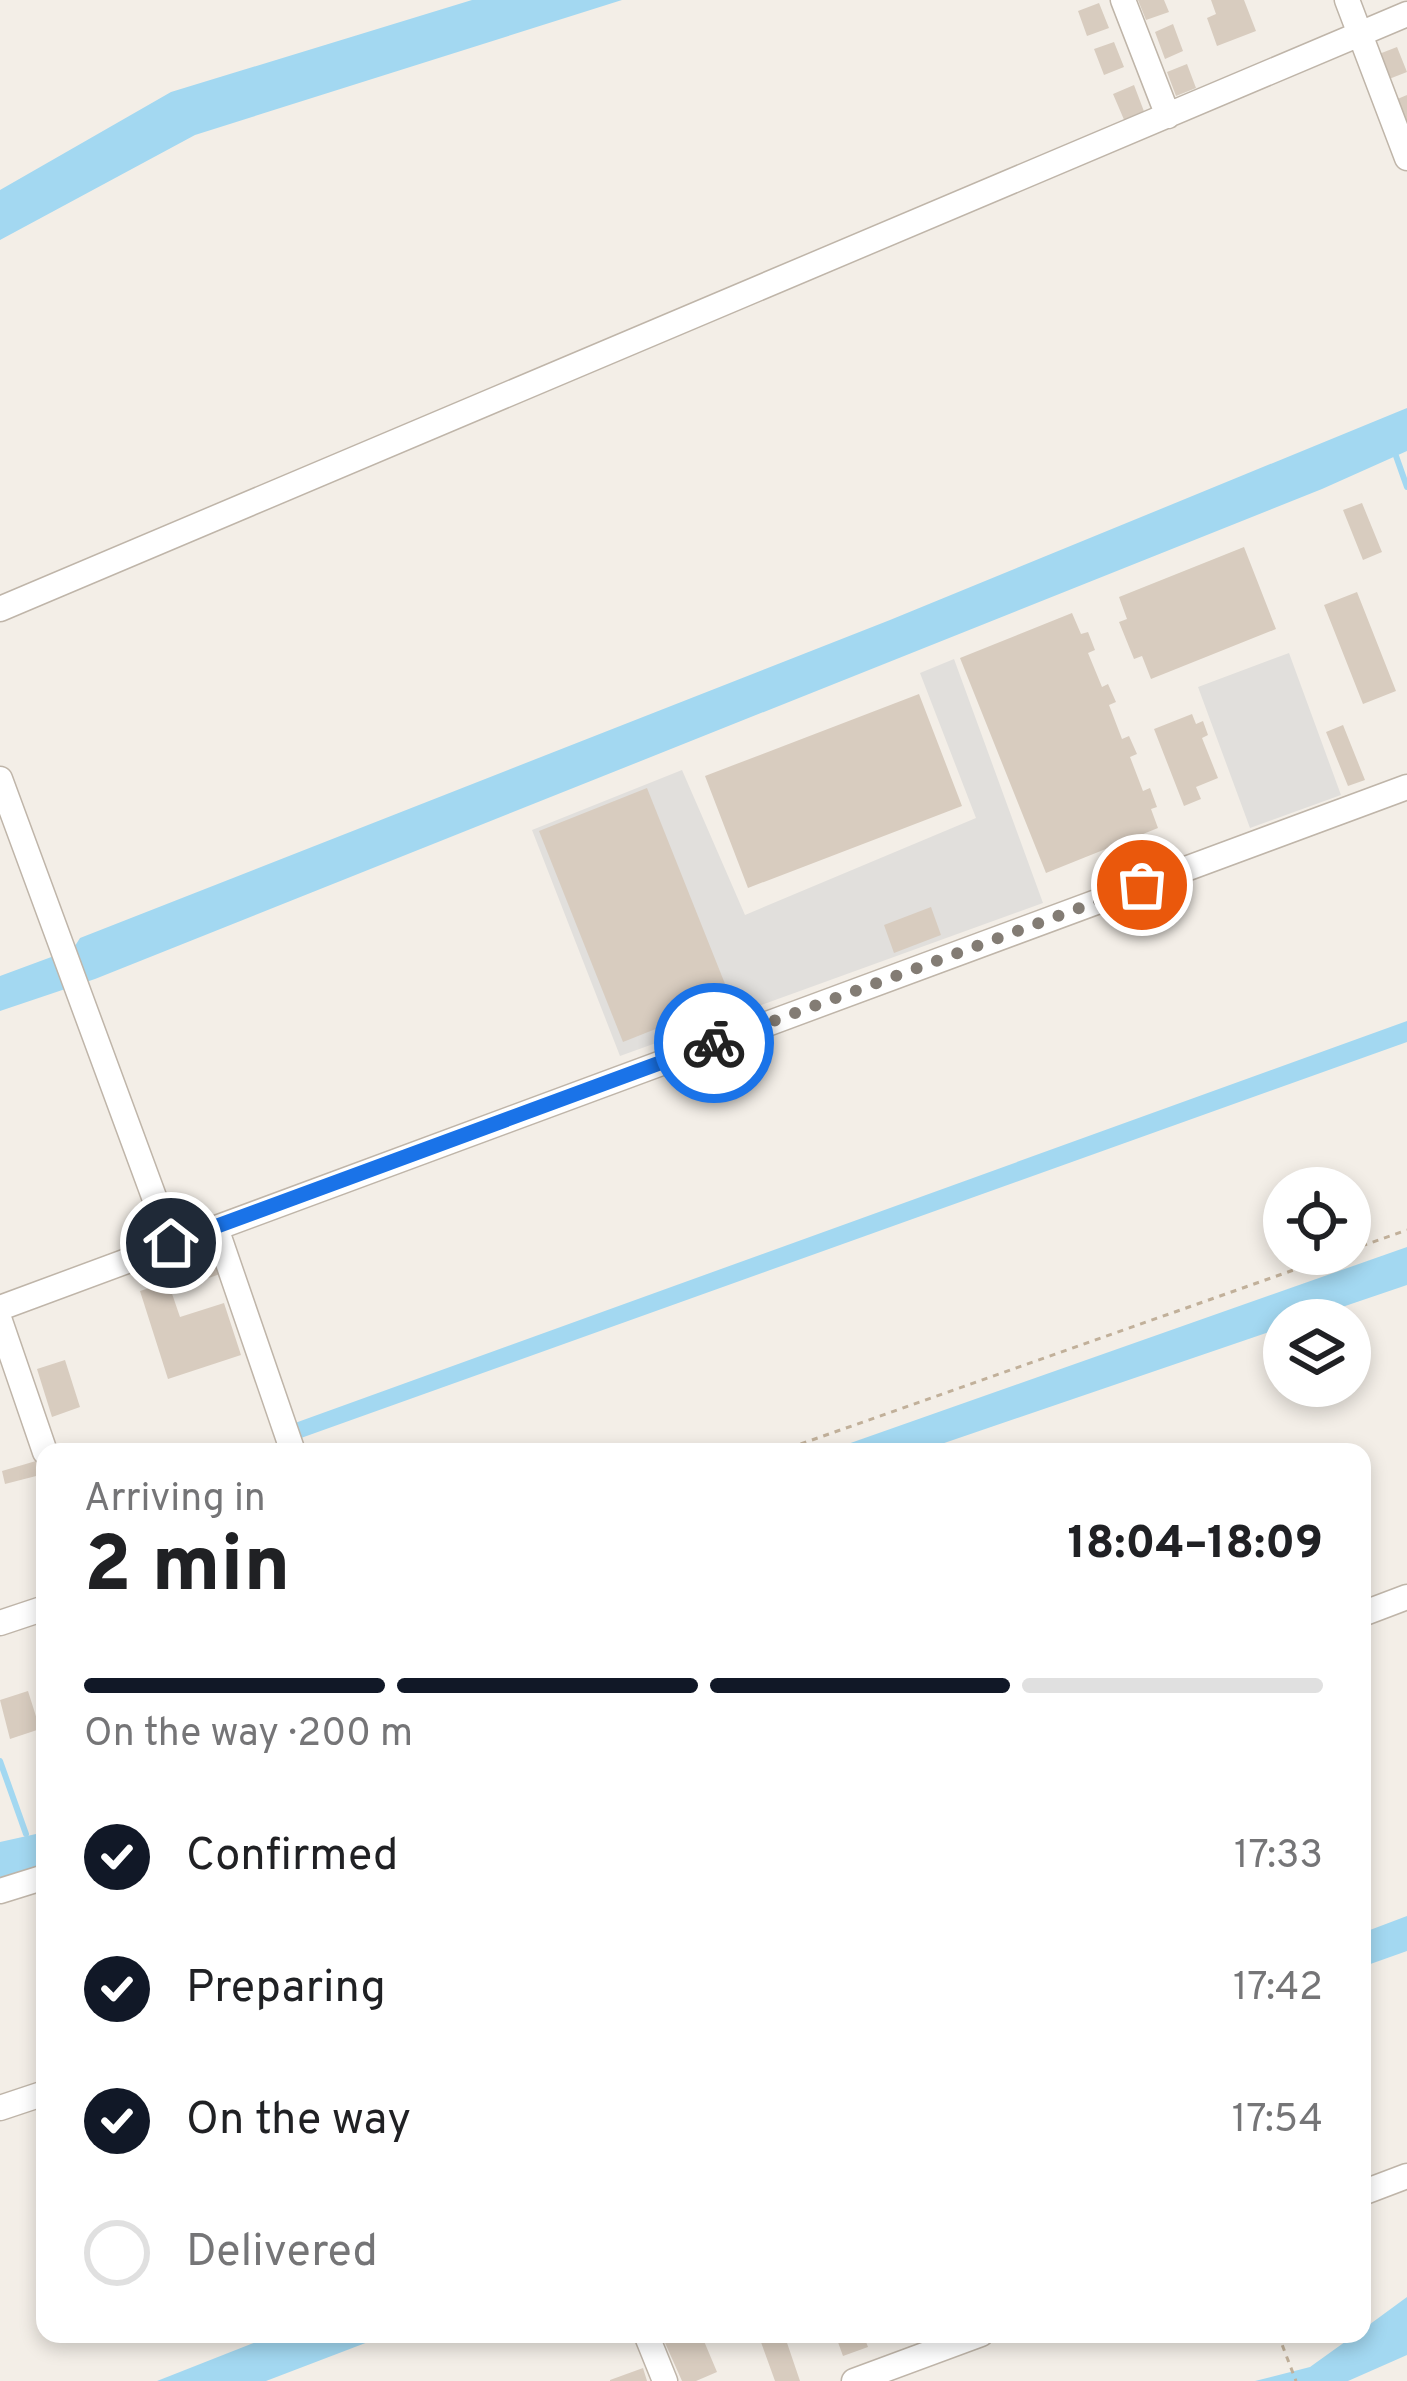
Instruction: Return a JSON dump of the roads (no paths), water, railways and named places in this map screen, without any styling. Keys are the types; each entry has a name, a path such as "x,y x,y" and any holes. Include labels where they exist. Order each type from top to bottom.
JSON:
{"street":[{"path":"1123,0 1168,116"},
{"path":"1347,0 1407,158"},
{"path":"0,610 1407,14"},
{"path":"0,779 171,1243"},
{"path":"0,1308 1407,787"},
{"path":"216,1228 290,1443"},
{"path":"0,1321 42,1443"},
{"path":"1371,1611 1407,1597"},
{"path":"0,1623 36,1610"},
{"path":"0,1891 36,1880"},
{"path":"0,2108 36,2096"},
{"path":"1371,2190 1407,2176"},
{"path":"650,2343 665,2381"},
{"path":"854,2381 957,2343"}],"water":[{"path":"472,0 622,0 195,135 0,240 0,190 171,92"},
{"path":"1407,408 1407,451 1322,489 95,979 0,1011 0,976 73,949 80,938 890,620"},
{"path":"1407,1021 1407,1042 301,1438 295,1423"},
{"path":"1407,1247 1407,1285 1366,1299 1263,1299 1263,1334 944,1443 851,1443 1328,1275 1371,1275 1371,1260"},
{"path":"36,1834 36,1868 0,1879 0,1842"},
{"path":"1407,1916 1407,1951 1371,1964 1371,1930"},
{"path":"1407,2297 1407,2355 1348,2381 1255,2381 1310,2367 1343,2343 1371,2343 1371,2323"},
{"path":"253,2343 365,2343 266,2381 157,2381"}],"waterway":[{"path":"1396,456 1407,487"},
{"path":"0,1761 26,1834"}]}
